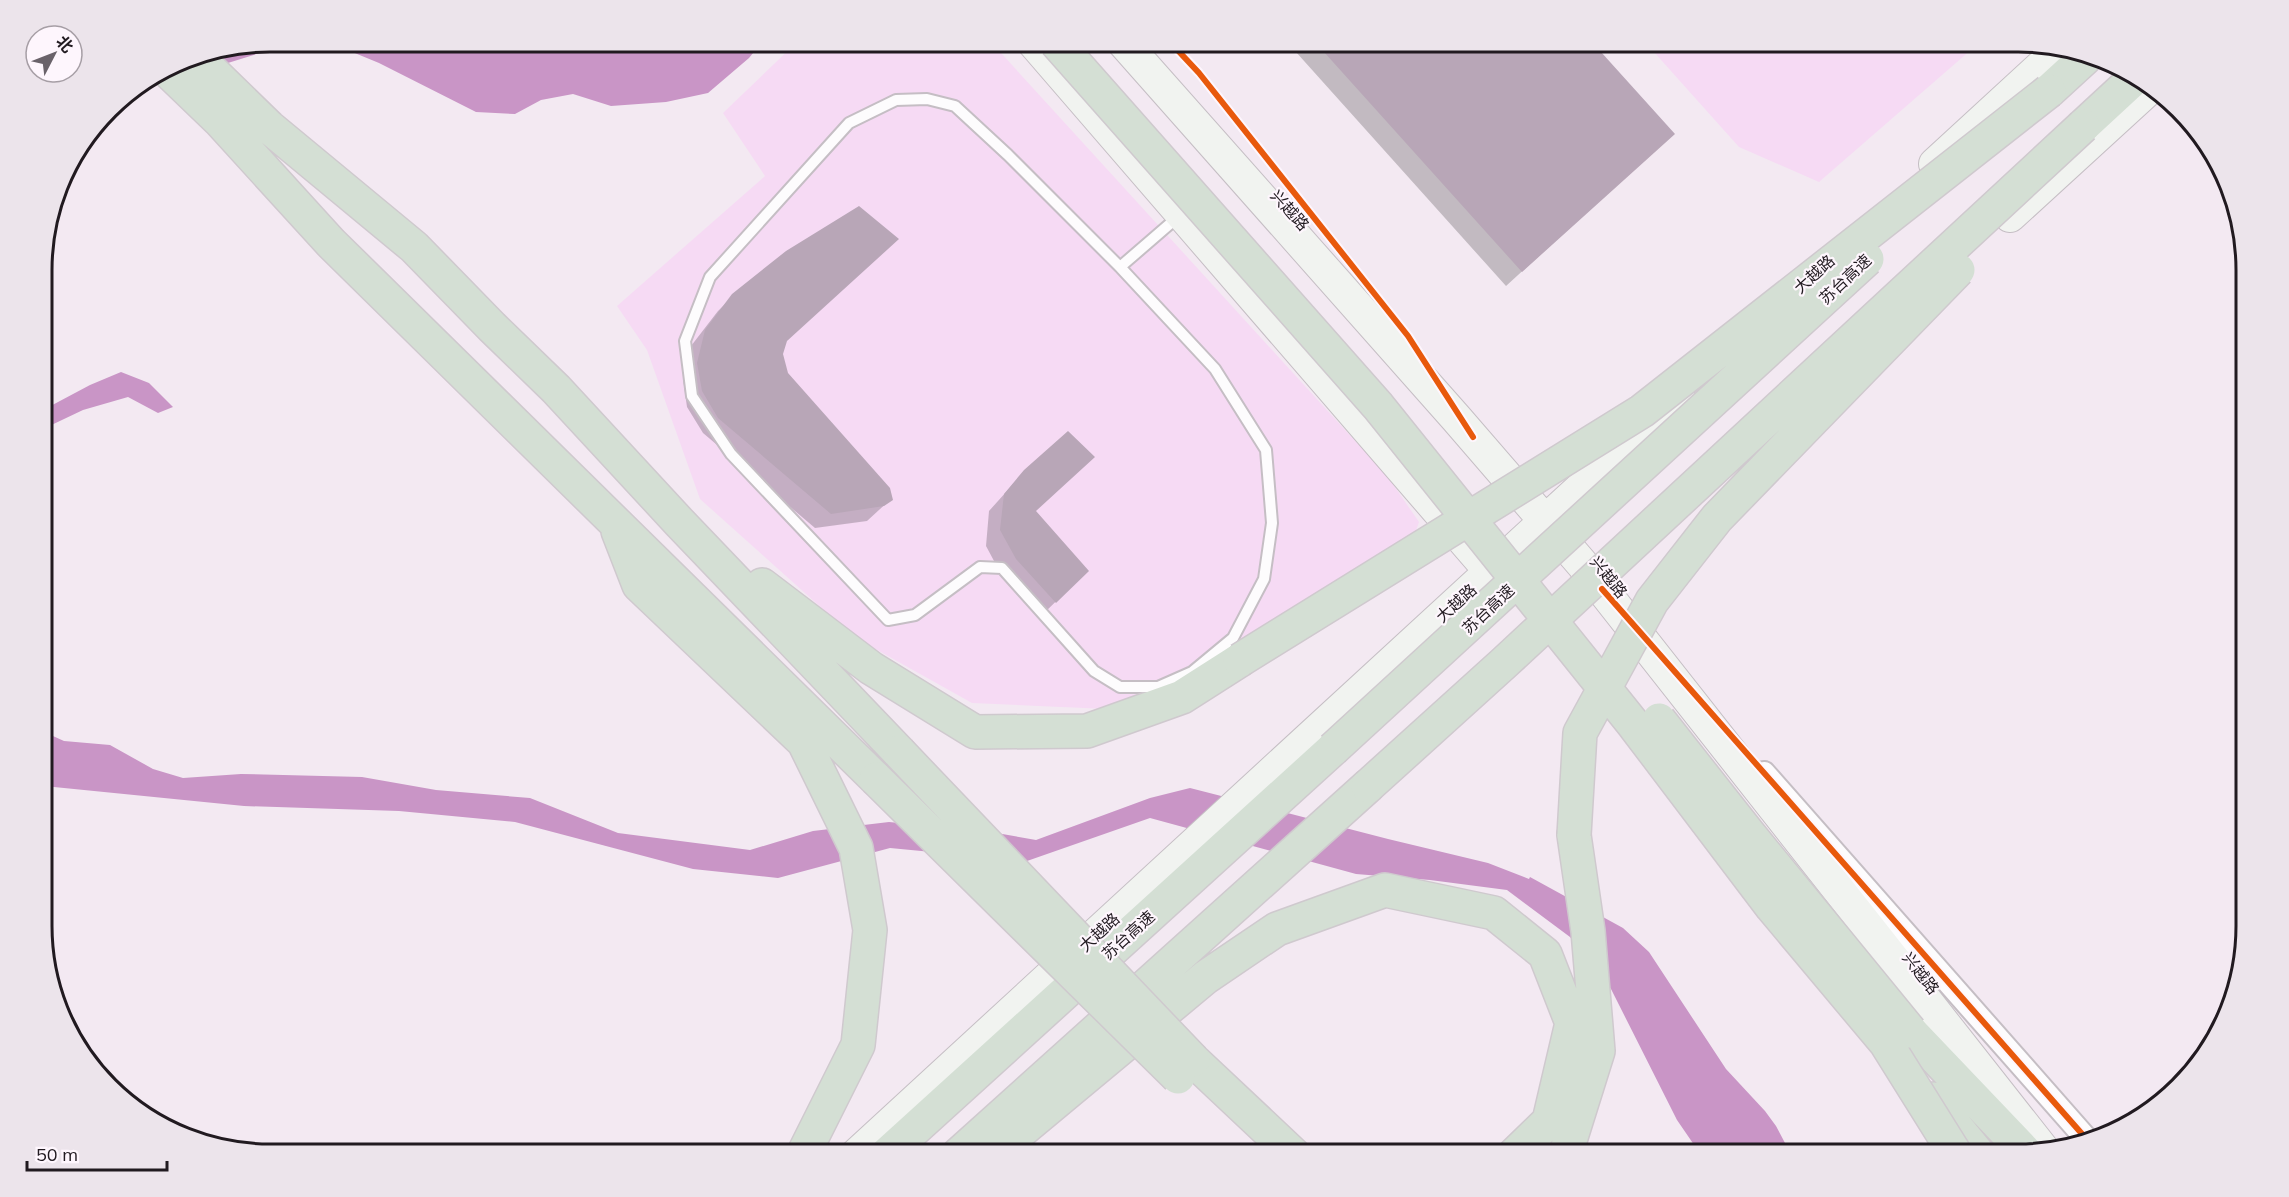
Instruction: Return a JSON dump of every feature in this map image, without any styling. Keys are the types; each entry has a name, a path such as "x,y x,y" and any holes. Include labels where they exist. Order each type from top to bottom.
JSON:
{"highway":[{"path":"1065,52 1378,406 1635,725 1772,907 2001,1144"},
{"path":"1093,52 1393,393 1643,700 1748,833 1898,1037 1971,1144"},
{"name":"苏台高速","path":"898,1144 1469,627 2081,62"},
{"path":"203,63 269,127 414,246 556,389 679,522 1193,1060 1282,1144"},
{"path":"173,76 219,120 331,243 1178,1077 1250,1144"},
{"path":"970,1144 1504,663 2129,83"},
{"path":"679,522 871,668 975,732 1087,731 1182,697 1642,411 2049,91"},
{"path":"1569,1144 1598,1051 1588,931 1574,835 1580,733 1652,601 1717,518 1962,266 2082,126"},
{"path":"614,520 639,585 804,742 856,848 870,930 858,1045 808,1144"},
{"path":"1005,1144 1206,977 1277,929 1385,890 1494,913 1545,954 1572,1023 1549,1121 1525,1144"},
{"path":"1898,1037 1951,1144"},
{"path":"1898,1037 2016,1144"}],"main road":[{"path":"1042,52 1547,640 1947,1144"},
{"name":"兴越路","path":"1132,52 1545,521 1602,589 2038,1144"},
{"name":"大越路","path":"868,1144 2053,55"},
{"path":"995,1144 2144,93"}],"street":[{"path":"1602,589 2083,1135"}],"lane":[{"path":"896,99 927,99 955,106 1008,155 1120,267 1215,369 1266,450 1272,523 1264,579 1233,638 1192,672 1158,687 1120,687 1094,670 1002,568 980,567 915,615 888,620 731,454 692,396 686,341 710,277 849,123 896,99"},
{"path":"1120,267 1182,214"}],"shaded area":[{"path":"352,52 754,52 708,93 666,102 611,106 573,94 541,100 515,114 476,112"},
{"path":"787,52 1000,52 1388,477 1419,522 1413,539 1169,691 1107,709 972,703 854,637 700,499 647,350 617,306 765,176 723,113"},
{"path":"1654,52 1968,52 1819,182 1739,147"},
{"path":"261,53 157,85 201,64 242,54"},
{"path":"121,372 149,383 173,407 158,413 128,397 83,410 52,425 52,405"},
{"path":"52,736 64,741 110,745 153,769 183,778 241,774 362,777 436,790 530,798 618,833 750,850 813,831 889,822 991,832 1036,840 1150,798 1190,788 1488,863 1529,879 1530,877 1623,928 1649,952 1726,1069 1765,1111 1785,1144 1693,1144 1677,1120 1611,989 1570,937 1507,890 1430,880 1356,874 1150,818 1027,861 890,848 778,878 693,869 515,822 399,811 244,806 52,787"}],"building":[{"path":"1324,52 1601,52 1675,134 1522,272"},
{"path":"859,206 899,239 787,341 783,354 788,373 890,488 893,500 884,506 831,514 718,418 702,391 697,363 705,330 732,294 786,251"},
{"path":"1068,431 1095,457 1036,511 1089,571 1056,603 1016,559 1000,530 1004,494 1024,470"}],"cycle path":[{"path":"1179,52 1199,73 1408,336 1473,437"},
{"path":"1602,589 2083,1135"}]}
